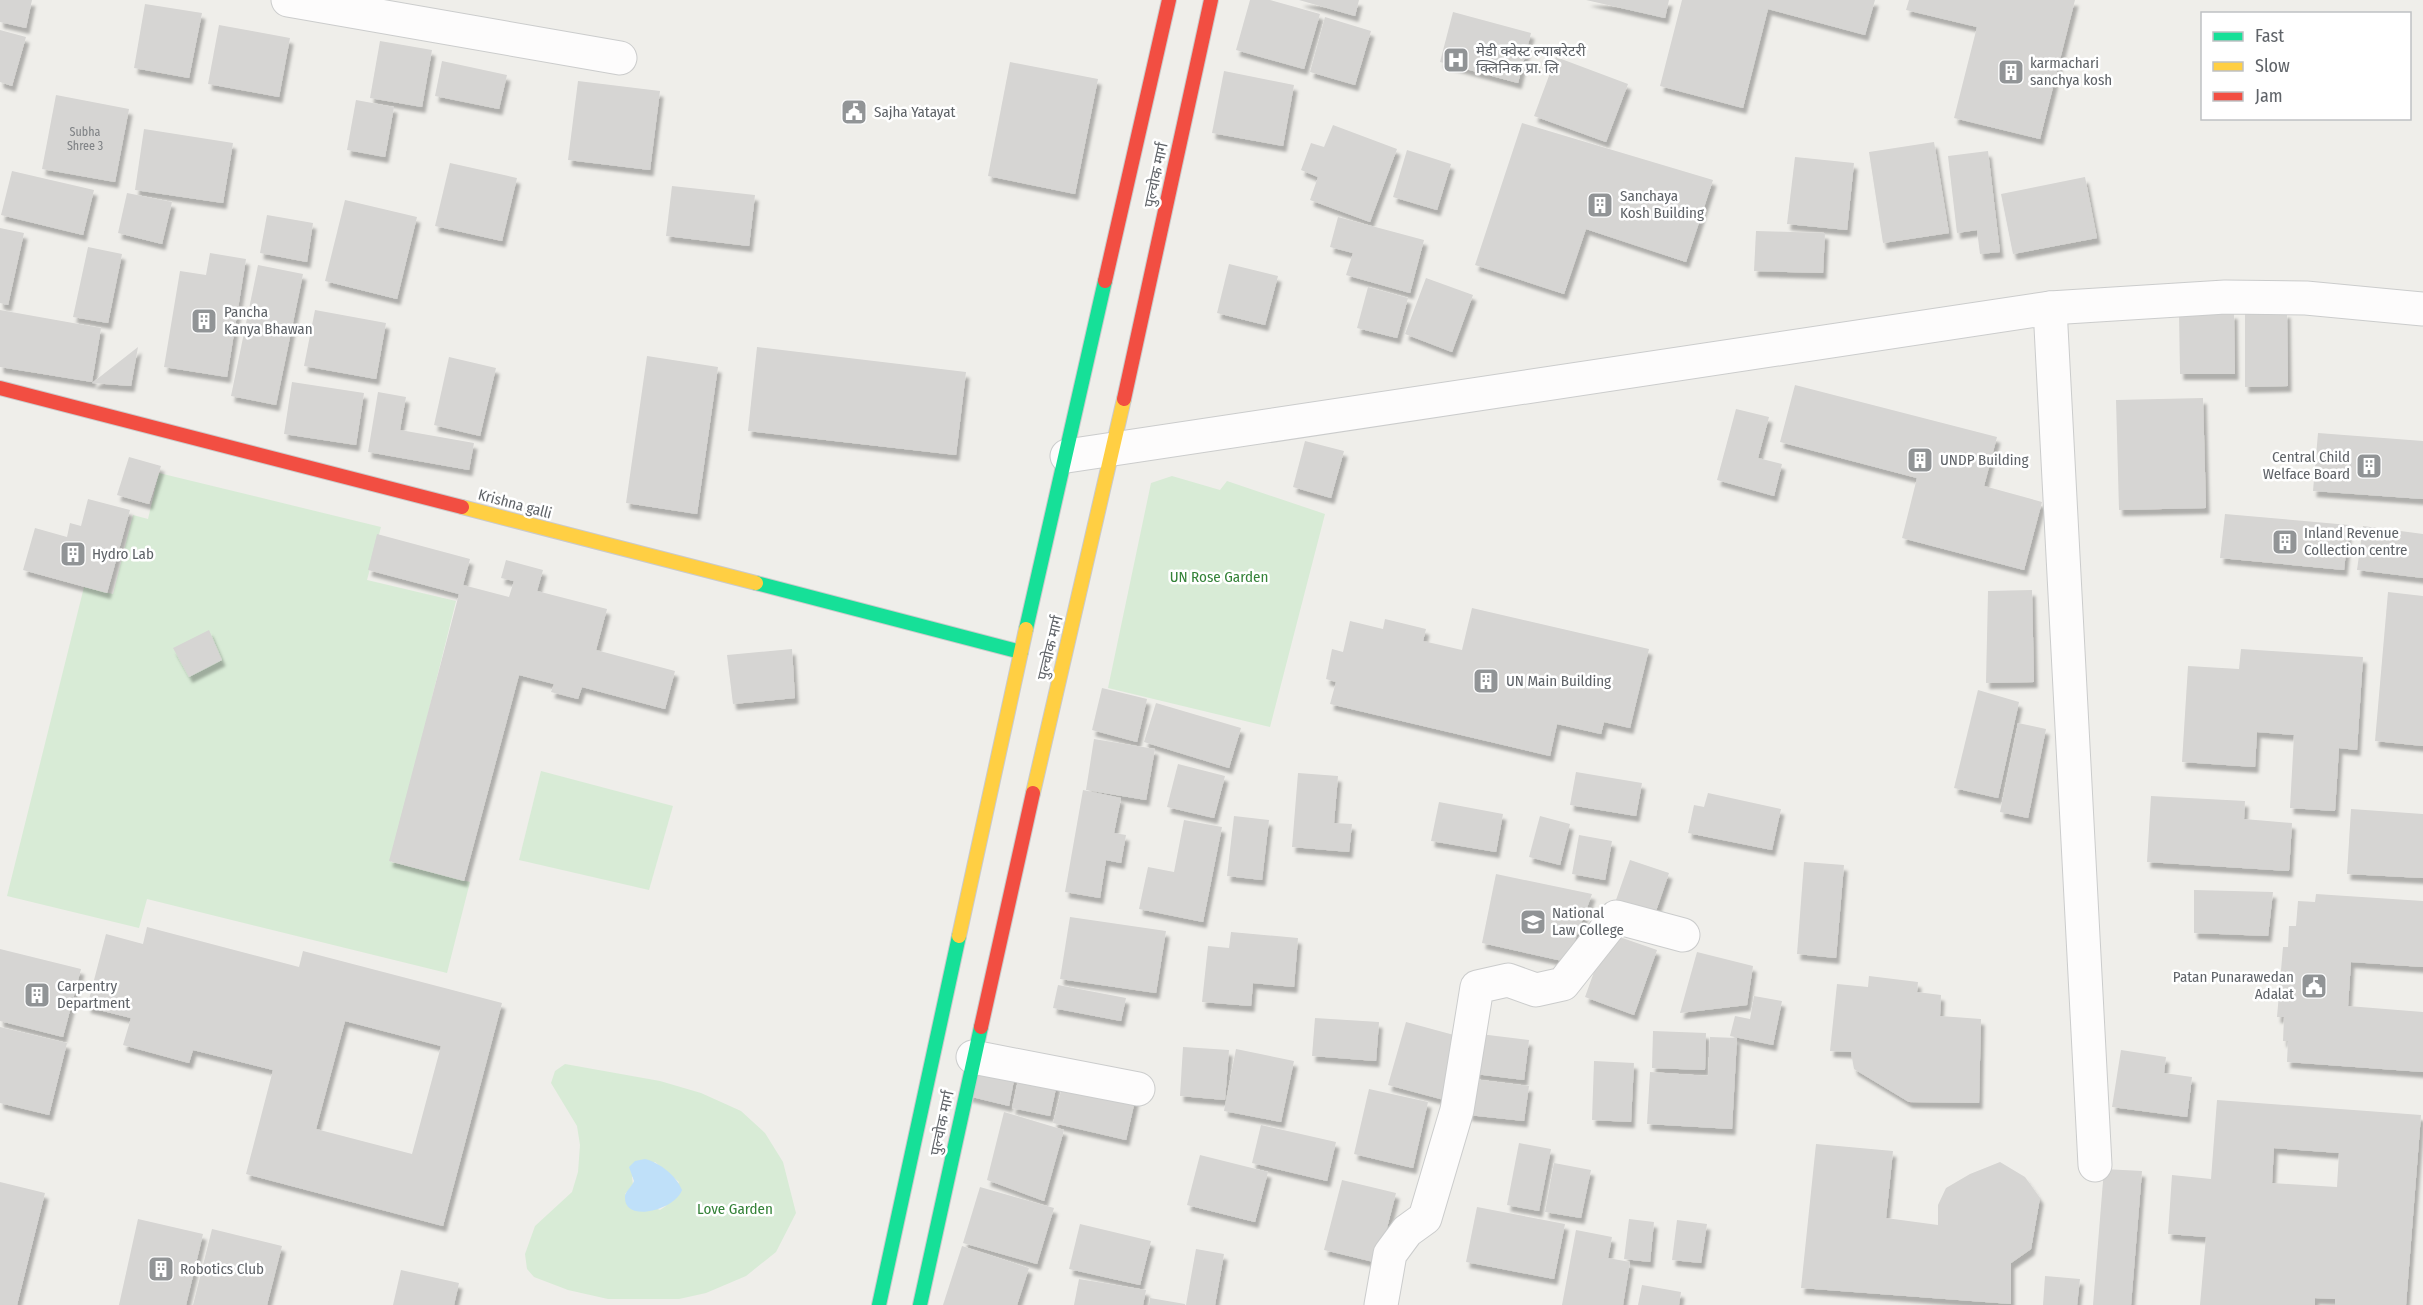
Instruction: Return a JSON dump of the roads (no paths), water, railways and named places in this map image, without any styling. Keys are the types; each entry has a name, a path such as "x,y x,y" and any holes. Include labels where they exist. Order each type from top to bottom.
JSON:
{"main road":[{"name":"पुल्चोक मार्ग","path":"879,1305 1022,652 1169,0"},
{"name":"पुल्चोक मार्ग","path":"920,1305 973,1057 1113,450 1211,0"},
{"name":"Krishna galli","path":"0,388 1022,652"}],"street":[{"path":"288,0 620,58"},
{"path":"1067,456 2050,308 2225,297 2306,298 2423,309"},
{"path":"2050,308 2095,1165"},
{"path":"1382,1305 1390,1254 1407,1231 1425,1218 1457,1110 1477,987 1508,980 1536,990 1563,984 1616,917 1683,935"},
{"path":"973,1057 1138,1089"}],"water":[{"path":"645,1159 667,1170 682,1190 678,1197 661,1208 641,1212 627,1206 625,1196 634,1181 629,1167 635,1161"}],"place":[{"name":"मेडी क्वेस्ट ल्याबरेटरी क्लिनिक प्रा. लि","path":"1456,60"},
{"name":"karmachari sanchya kosh","path":"2011,72"},
{"name":"Sajha Yatayat","path":"854,112"},
{"name":"Sanchaya Kosh Building","path":"1600,205"},
{"name":"Pancha Kanya Bhawan","path":"204,321"},
{"name":"UNDP Building","path":"1920,460"},
{"name":"Central Child Welface Board","path":"2369,466"},
{"name":"Inland Revenue Collection centre","path":"2285,542"},
{"name":"Hydro Lab","path":"73,554"},
{"name":"UN Main Building","path":"1486,681"},
{"name":"National Law College","path":"1533,922"},
{"name":"Patan Punarawedan Adalat","path":"2314,986"},
{"name":"Carpentry Department","path":"37,995"},
{"name":"Robotics Club","path":"161,1269"}],"park label":[{"name":"UN Rose Garden","path":"1219,577"},
{"name":"Love Garden","path":"735,1209"}]}
